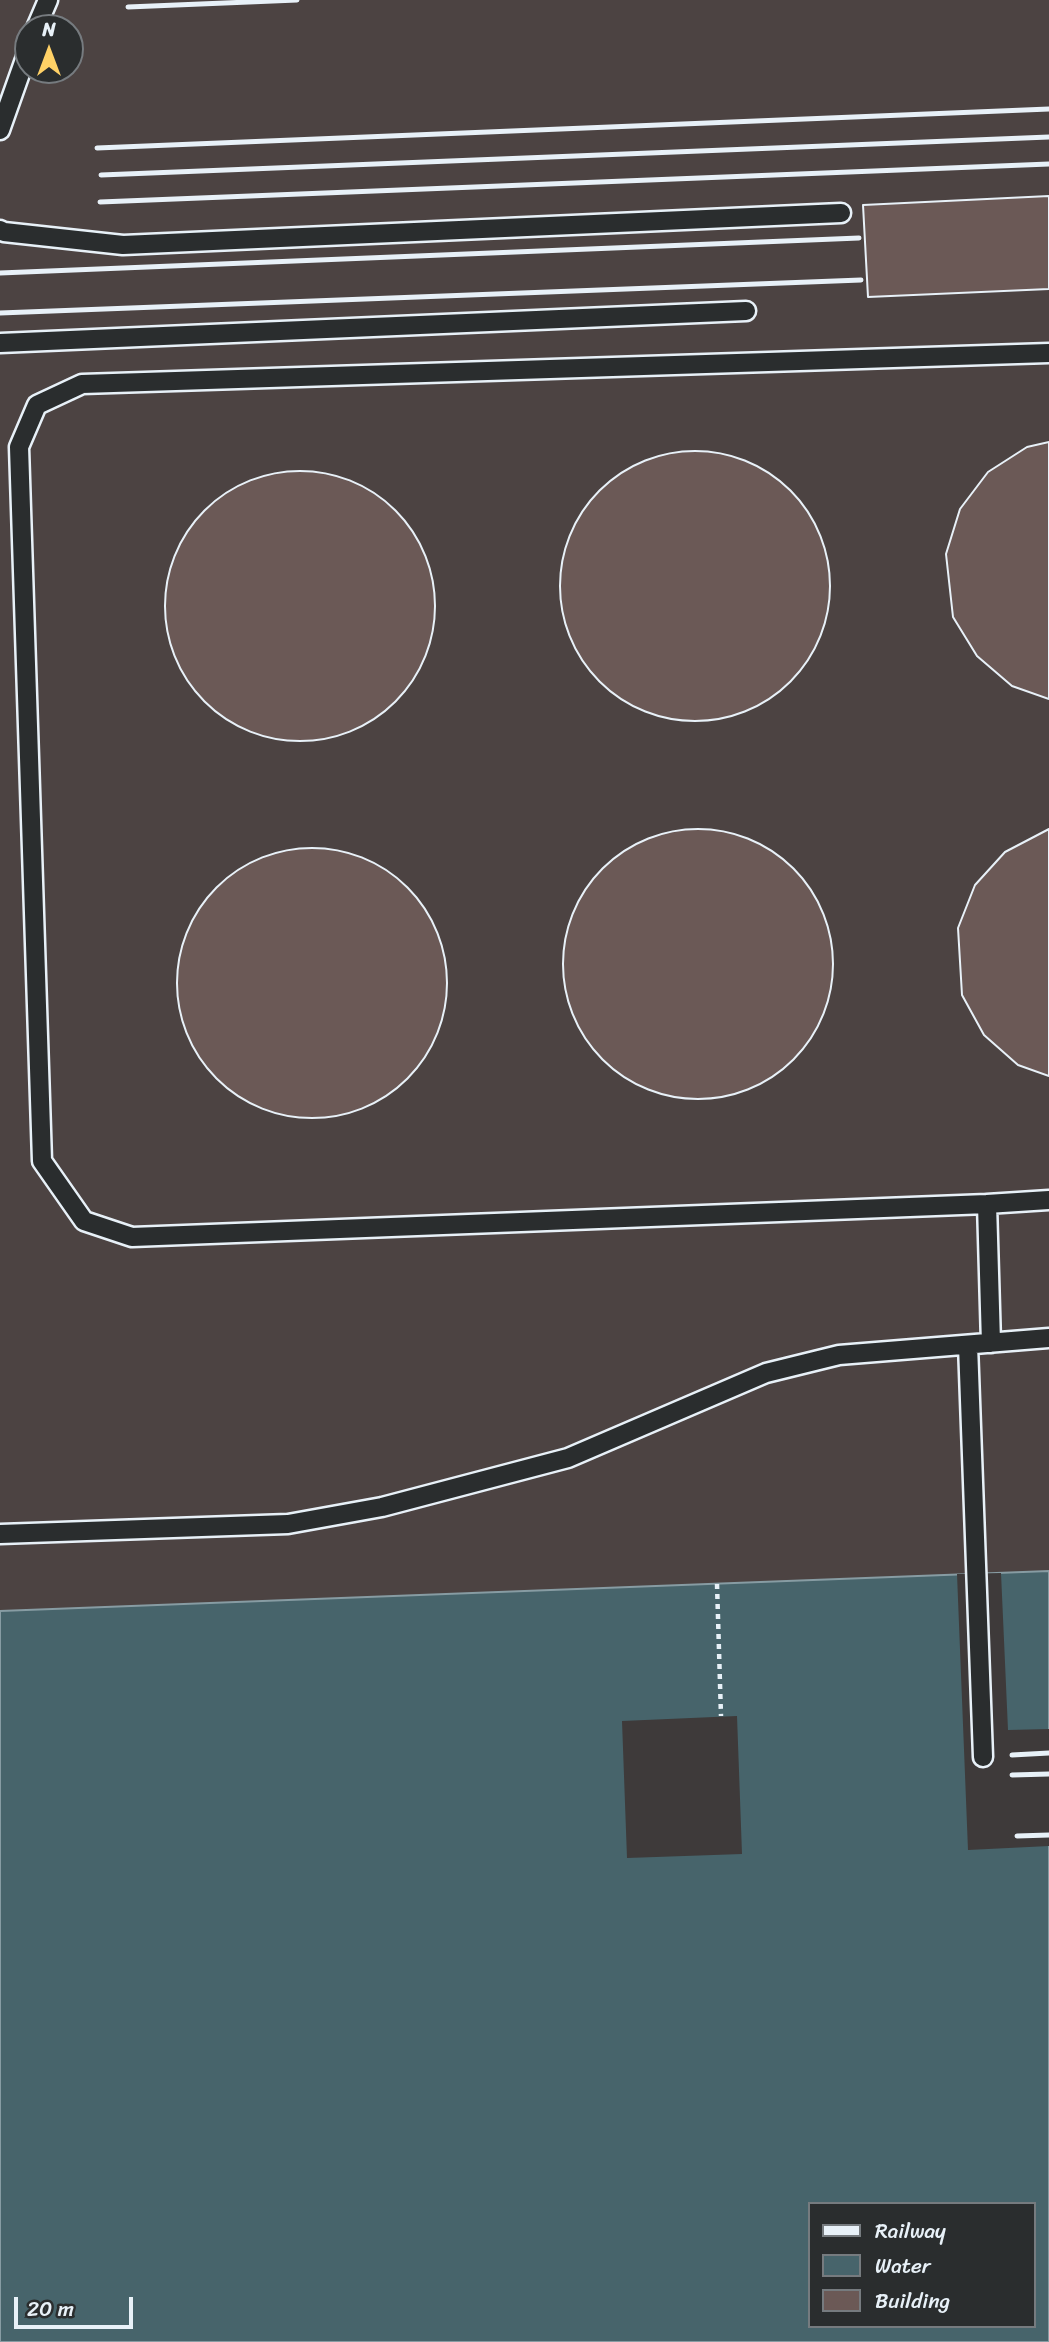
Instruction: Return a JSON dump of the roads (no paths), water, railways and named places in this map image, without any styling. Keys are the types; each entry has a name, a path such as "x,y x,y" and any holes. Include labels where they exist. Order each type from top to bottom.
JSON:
{"lane":[{"path":"0,130 16,84"},
{"path":"0,230 123,245 841,213"},
{"path":"0,343 746,311"},
{"path":"1049,353 82,384 37,405 19,447 43,1161 84,1220 132,1237 1049,1200"},
{"path":"987,1204 990,1343"},
{"path":"0,1534 288,1524 382,1507 568,1458 766,1373 839,1355 1049,1338"},
{"path":"968,1345 983,1757"}],"water":[{"path":"1049,1571 1049,2342 0,2342 0,1611"}],"railway":[{"path":"128,7 297,0"},
{"path":"97,148 1049,109"},
{"path":"101,175 1049,137"},
{"path":"100,202 1049,164"},
{"path":"0,273 859,238"},
{"path":"0,313 861,280"},
{"path":"1012,1755 1049,1753"},
{"path":"1012,1775 1049,1774"},
{"path":"1017,1836 1049,1835"}]}
